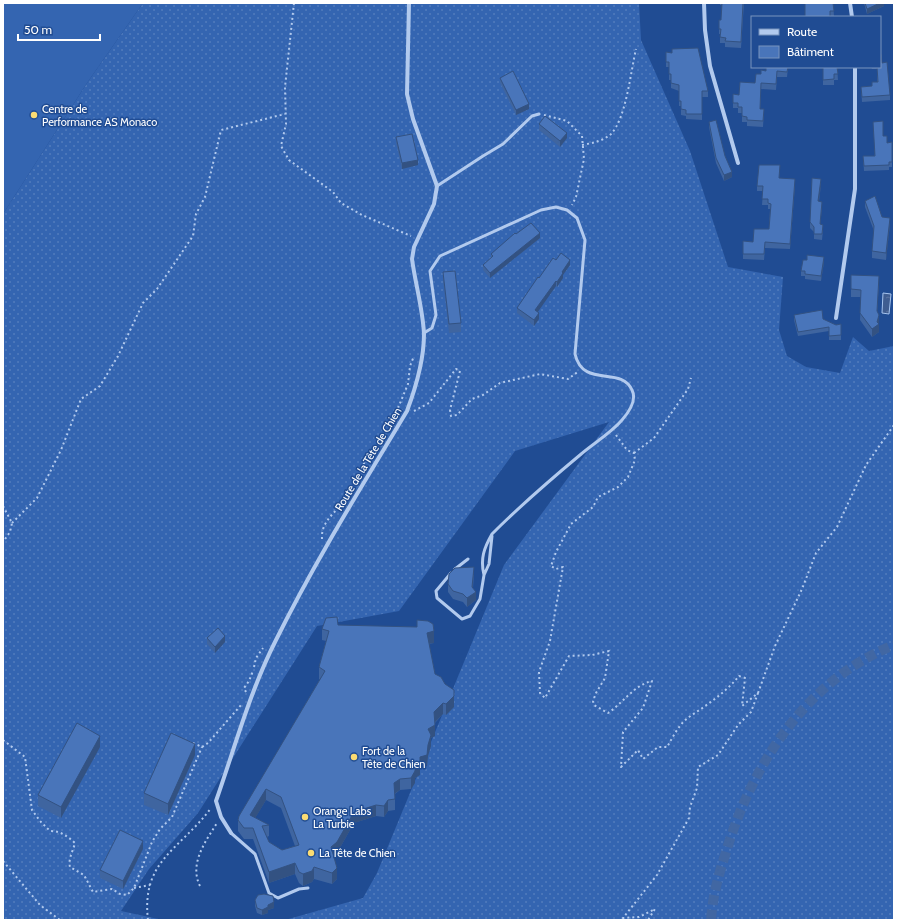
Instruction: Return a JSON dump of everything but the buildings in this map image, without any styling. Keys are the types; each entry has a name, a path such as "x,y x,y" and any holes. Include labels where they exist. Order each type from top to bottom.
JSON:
{"street":[{"path":"409,3 407,94 413,119 437,186"},
{"path":"704,3 705,30 710,66 738,163"},
{"path":"850,3 852,16"},
{"path":"836,318 855,189 855,68"},
{"name":"Route de la Tête de Chien","path":"216,802 251,699 279,633 340,523 407,412 414,393 423,348 424,334 412,258 418,239 434,204 437,186"},
{"path":"216,802 220,817 231,833"}],"lane":[{"path":"437,186 503,144 532,116 539,114"},
{"path":"424,334 432,328 436,315 430,271 440,256 541,210 556,207 567,210 576,218 585,240 575,354 581,369 594,374 615,377 625,382 632,389 634,397 631,406 613,429 573,460 492,534 484,548 481,565 484,575"},
{"path":"468,559 451,573 436,591 437,598 462,619 470,616 480,599 484,575 489,564 492,534"},
{"path":"231,833 255,854 269,893 278,898 299,889 308,888"}],"path":[{"path":"294,3 285,87 286,124 281,146 289,160 333,192 341,203 362,215 418,239"},
{"path":"582,145 597,142 611,133 620,117 626,100 636,49"},
{"path":"3,542 10,532 12,523 37,498 61,450 81,399 100,386 118,356 143,303 157,289 193,236 196,214 205,197 222,130 285,114"},
{"path":"539,114 567,121 582,136 584,159 576,197 567,210"},
{"path":"398,408 408,384 410,366 415,354 423,348"},
{"path":"407,412 416,411 429,403 456,369 460,371 450,410 451,416 457,415 472,399 482,395 500,383 540,374 568,379 581,369"},
{"path":"634,453 654,438 688,389 691,378"},
{"path":"648,920 655,909 639,917 623,918 657,875 689,818 690,808 697,788 698,767 718,755 738,725 751,712 775,646 802,589 816,553 836,527 866,465 894,425"},
{"path":"613,429 616,438 627,450 634,453"},
{"path":"634,453 635,460 628,477 618,487 598,497 593,507 571,524 556,552 552,566 556,569 563,567 550,641 539,672 540,693 545,698 569,656 592,655 609,651 605,678 594,701 594,706 603,712 608,713 619,705 630,693 646,682 652,681 643,708 624,732 621,767 638,750 643,759 658,747 668,747 675,732 688,717 730,688 739,676 745,678 742,706 758,694"},
{"path":"3,506 12,523"},
{"path":"3,740 25,757 32,810 50,831 58,831 75,843 73,852 68,861 70,867 84,875 93,892 112,889 120,894 127,895 134,888 152,842 160,829 172,817 202,747 241,704 251,699"},
{"path":"191,742 202,747"},
{"path":"148,920 146,906 154,872 165,857 203,819 216,802"},
{"path":"200,886 195,876 196,866 206,840 220,817"},
{"path":"3,861 40,905 60,920"},
{"path":"134,888 150,885"}],"shaded area":[{"name":"Centre de Performance AS Monaco","path":"3,3 143,3 87,83 3,214"},
{"path":"143,3 639,3 641,40 690,151 728,267 783,277 779,330 787,356 806,367 840,373 853,337 869,351 894,346 894,920 285,920 363,898 377,873 504,565 609,422 515,451 399,611 317,626 198,813 149,869 121,911 163,920 3,920 3,214 87,83"}],"water":[{"path":"883,293 891,294 889,314 882,313"}],"tunnel":[{"path":"711,920 718,878 737,820 751,788 767,758 787,729 809,703 834,680 863,660 894,645"}],"place":[{"name":"Centre de Performance AS Monaco","path":"34,115"},
{"name":"Fort de la Tête de Chien","path":"354,757"},
{"name":"Orange Labs La Turbie","path":"305,817"},
{"name":"La Tête de Chien","path":"311,853"}]}
